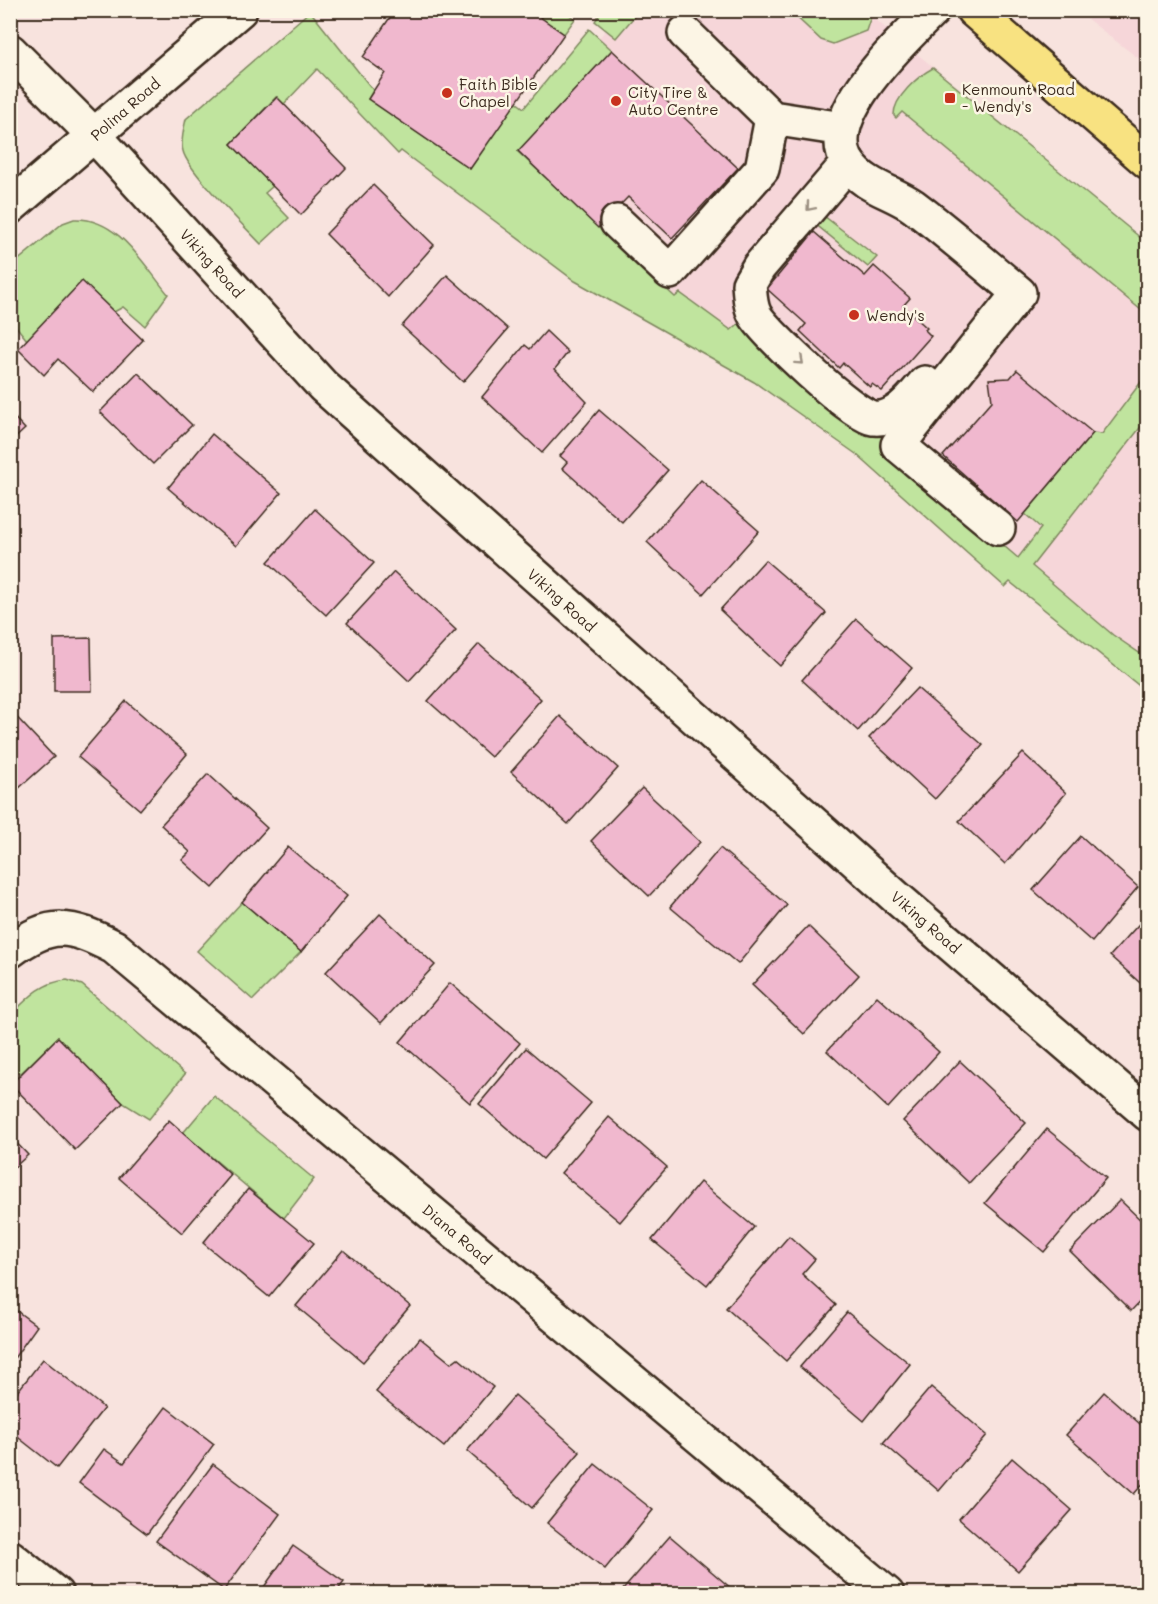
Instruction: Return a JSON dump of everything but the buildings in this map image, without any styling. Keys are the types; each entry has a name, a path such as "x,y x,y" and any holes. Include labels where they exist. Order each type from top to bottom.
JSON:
{"main road":[{"path":"974,10 1148,162"}],"street":[{"name":"Polina Road","path":"10,207 240,10"},
{"path":"933,10 904,39 869,80 845,117 841,143 848,163 867,183 911,205 1019,293 898,445 998,528"},
{"path":"685,33 772,118 843,129"},
{"name":"Viking Road","path":"10,51 94,135 323,386 897,898 1148,1114"},
{"path":"617,222 670,272 762,169 772,118"},
{"path":"848,163 759,267 749,284 754,314 767,331 855,410 874,419 893,414 911,401 1003,280"},
{"name":"Diana Road","path":"10,951 27,938 52,928 81,930 114,947 887,1593"},
{"path":"10,1557 56,1593"}],"shaded area":[{"path":"622,11 865,11 1147,243 1147,691 1010,582 1005,587 856,454 754,382 575,281 462,198"},
{"path":"1077,11 1147,11 1147,65"}],"green space":[{"path":"310,11 373,90 368,99 470,169 516,102 524,108 589,29 612,50 518,152 675,297 680,293 731,330 742,321 793,366 882,435 893,451 1018,558 1041,528 1025,514 1093,433 1102,434 1147,374 1147,419 1032,566 1113,635 1145,657 1147,692 1010,582 1005,587 856,454 754,382 575,281 401,151 398,154 317,69 284,104 276,97 231,144 273,186 265,193 289,218 261,244 218,198 187,160 183,151 183,131 186,119"},
{"path":"530,11 564,11 575,19 564,34"},
{"path":"602,11 639,11 616,38 595,21"},
{"path":"790,11 865,11 871,16 866,31 833,44 821,40"},
{"path":"933,68 1147,243 1147,315 902,112 896,118 894,116 902,95 920,76"},
{"path":"824,216 877,257 868,267 814,223"},
{"path":"74,219 90,220 116,234 128,244 168,294 145,326 123,307 114,312 82,282 27,340 11,320 10,267 63,223"},
{"path":"242,902 301,952 253,1000 197,951"},
{"path":"67,980 82,985 185,1074 149,1119 123,1103 58,1037 20,1074 11,1066 11,1015 43,987"},
{"path":"214,1096 314,1179 284,1218 183,1133"}],"place":[{"name":"Faith Bible Chapel","path":"447,93"},
{"name":"Kenmount Road - Wendy's","path":"950,98"},
{"name":"City Tire & Auto Centre","path":"616,101"},
{"name":"Wendy's","path":"854,315"}]}
